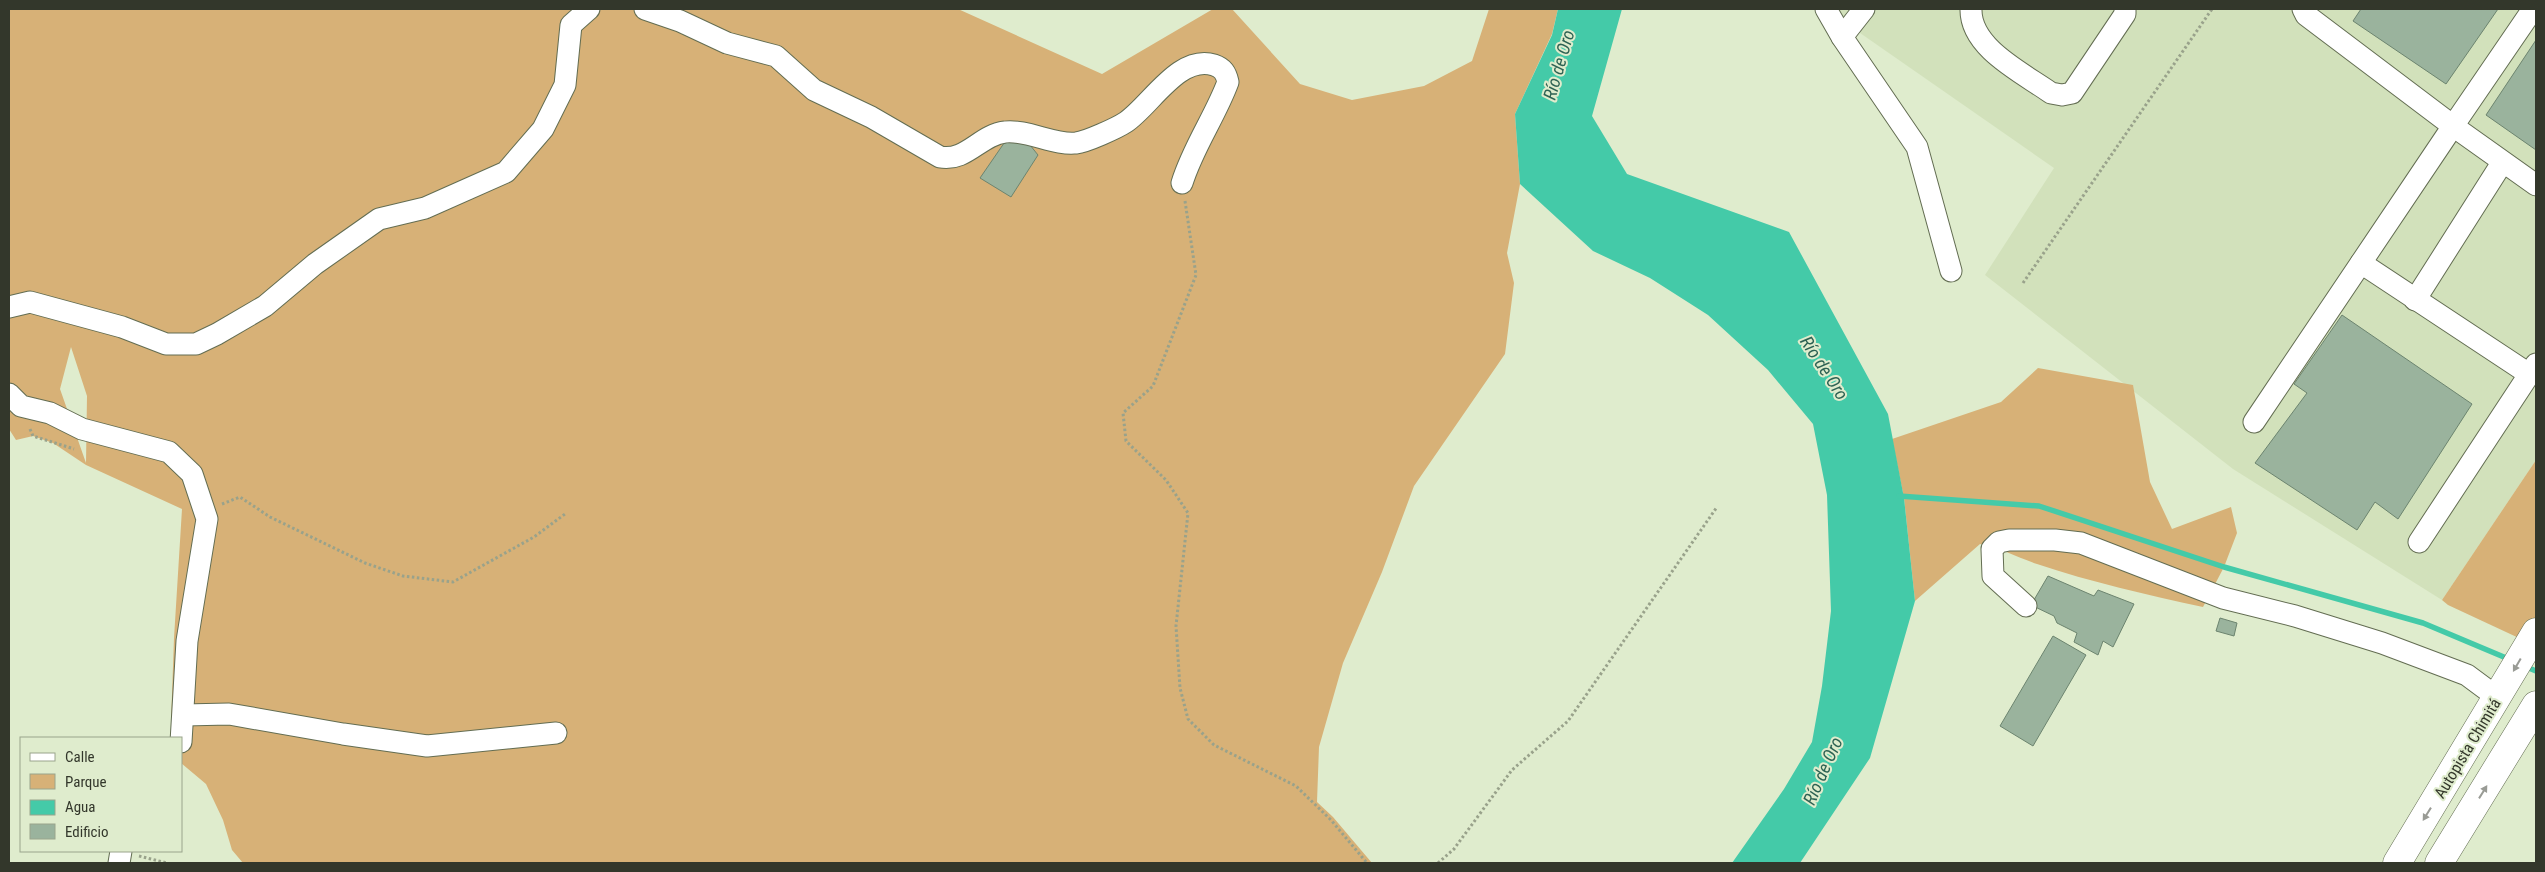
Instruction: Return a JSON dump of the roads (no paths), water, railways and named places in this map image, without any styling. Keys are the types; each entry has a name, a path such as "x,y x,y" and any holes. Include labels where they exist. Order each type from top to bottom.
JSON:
{"highway":[{"name":"Autopista Chimitá","path":"2397,863 2536,632"},
{"path":"2439,863 2533,710"}],"lane":[{"path":"9,307 30,302 122,327 166,344 196,344 217,334 265,306 315,264 379,219 425,208 506,172 543,129 565,85 571,26 589,9"},
{"path":"646,9 680,20 727,43 776,56 814,90 871,116 940,157 948,159 959,157 989,135 1007,131 1076,143 1125,122 1186,68 1204,62 1218,67 1226,74 1228,82 1208,129 1189,160 1182,183"},
{"path":"1826,9 1842,37 1916,147 1951,271"},
{"path":"1842,37 1864,9"},
{"path":"1971,9 1974,28 1986,48 2051,93 2062,95 2072,93 2125,14 2125,9"},
{"path":"2303,9 2306,15 2502,163 2536,185"},
{"path":"2254,422 2532,9"},
{"path":"2416,300 2502,163"},
{"path":"2361,263 2416,300 2532,369 2419,542"},
{"path":"15,400 50,413 82,429 169,452 192,474 208,519 187,641 182,737"},
{"path":"2026,606 1993,576 1991,563 1992,549 1999,542 2009,540 2056,540 2081,544 2223,598 2296,616 2382,643 2467,675 2498,698"},
{"path":"184,715 230,714 343,734 426,746 556,733"}],"water":[{"name":"Río de Oro","path":"1558,9 1622,9 1592,116 1627,174 1789,232 1888,414 1904,498 1915,601 1870,758 1800,863 1732,863 1784,789 1812,742 1822,686 1831,611 1827,495 1813,424 1768,370 1708,315 1650,278 1593,251 1520,184 1515,114 1552,35"}],"waterway":[{"path":"1899,496 2039,506 2224,567 2423,623 2511,660"},
{"path":"2524,666 2536,671"}]}
